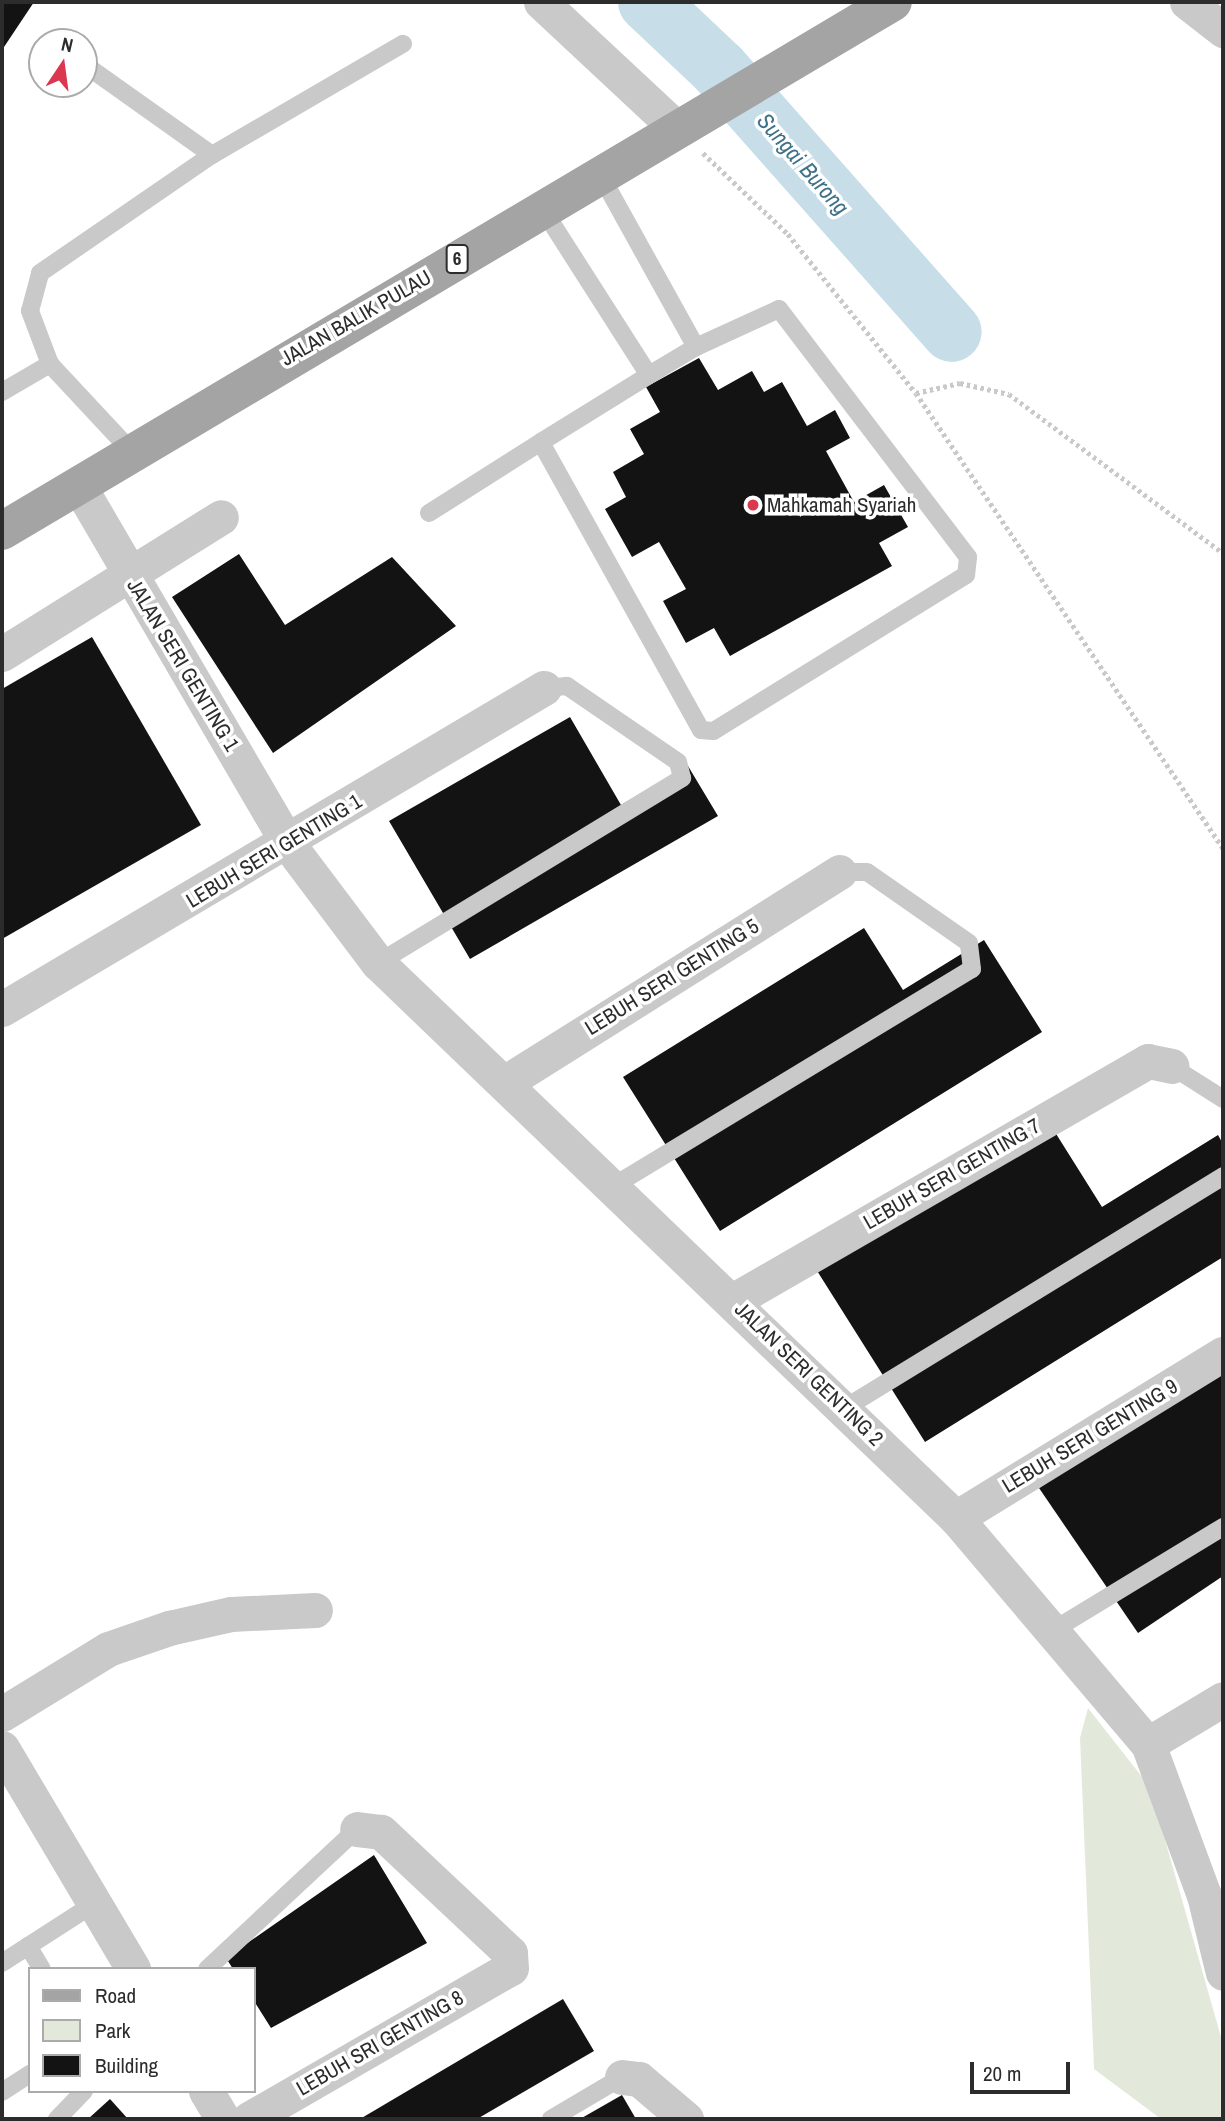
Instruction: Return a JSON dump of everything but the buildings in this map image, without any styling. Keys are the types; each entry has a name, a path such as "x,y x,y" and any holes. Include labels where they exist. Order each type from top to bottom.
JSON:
{"main road":[{"name":"JALAN BALIK PULAU","path":"2,531 791,61 882,4"}],"street":[{"path":"541,2 677,129"},
{"path":"1187,2 1223,30"},
{"name":"JALAN SERI GENTING 1","path":"79,486 289,845"},
{"path":"2,654 131,577 221,517"},
{"name":"LEBUH SERI GENTING 1","path":"2,1009 289,845 544,688"},
{"name":"JALAN SERI GENTING 2","path":"289,845 378,963 615,1185 957,1518 1148,1744 1214,1889 1223,1973"},
{"name":"LEBUH SERI GENTING 5","path":"506,1082 839,872"},
{"name":"LEBUH SERI GENTING 7","path":"734,1300 1149,1061 1171,1066"},
{"name":"LEBUH SERI GENTING 9","path":"957,1518 1223,1354"},
{"path":"2,1714 108,1649 169,1628 231,1614 315,1610"},
{"path":"1148,1744 1223,1699"},
{"path":"2,1748 132,1967"},
{"name":"LEBUH SRI GENTING 8","path":"249,2119 511,1968 510,1952 381,1832 357,1829"},
{"path":"622,2077 639,2079 686,2119"},
{"path":"207,2093 223,2119"}],"lane":[{"path":"132,452 50,365 30,311 40,273 212,155 403,44"},
{"path":"98,74 212,155"},
{"path":"600,174 696,347"},
{"path":"542,208 649,375"},
{"path":"429,513 541,442 696,347 768,310 785,312 968,557 961,584 713,732 701,730 541,442"},
{"path":"2,392 50,365"},
{"path":"378,963 682,778 678,762 567,686 544,688"},
{"path":"615,1185 972,969 969,943 867,872 839,872"},
{"path":"1171,1066 1223,1099"},
{"path":"845,1408 1223,1176"},
{"path":"1052,1631 1223,1527"},
{"path":"209,1967 357,1829"},
{"path":"2,1963 95,1903"},
{"path":"28,1946 41,1967"},
{"path":"2,2092 28,2075"},
{"path":"551,2119 622,2077"},
{"path":"57,2119 82,2093"}],"path":[{"path":"677,129 788,234 916,393 1223,848"},
{"path":"916,393 960,383 1009,394 1223,553"}],"green space":[{"path":"1088,1708 1150,1787 1223,2044 1223,2119 1161,2119 1094,2069 1080,1738"}],"waterway":[{"name":"Sungai Burong","path":"648,2 719,69 952,332"}],"place":[{"name":"Mahkamah Syariah","path":"753,505"}]}
